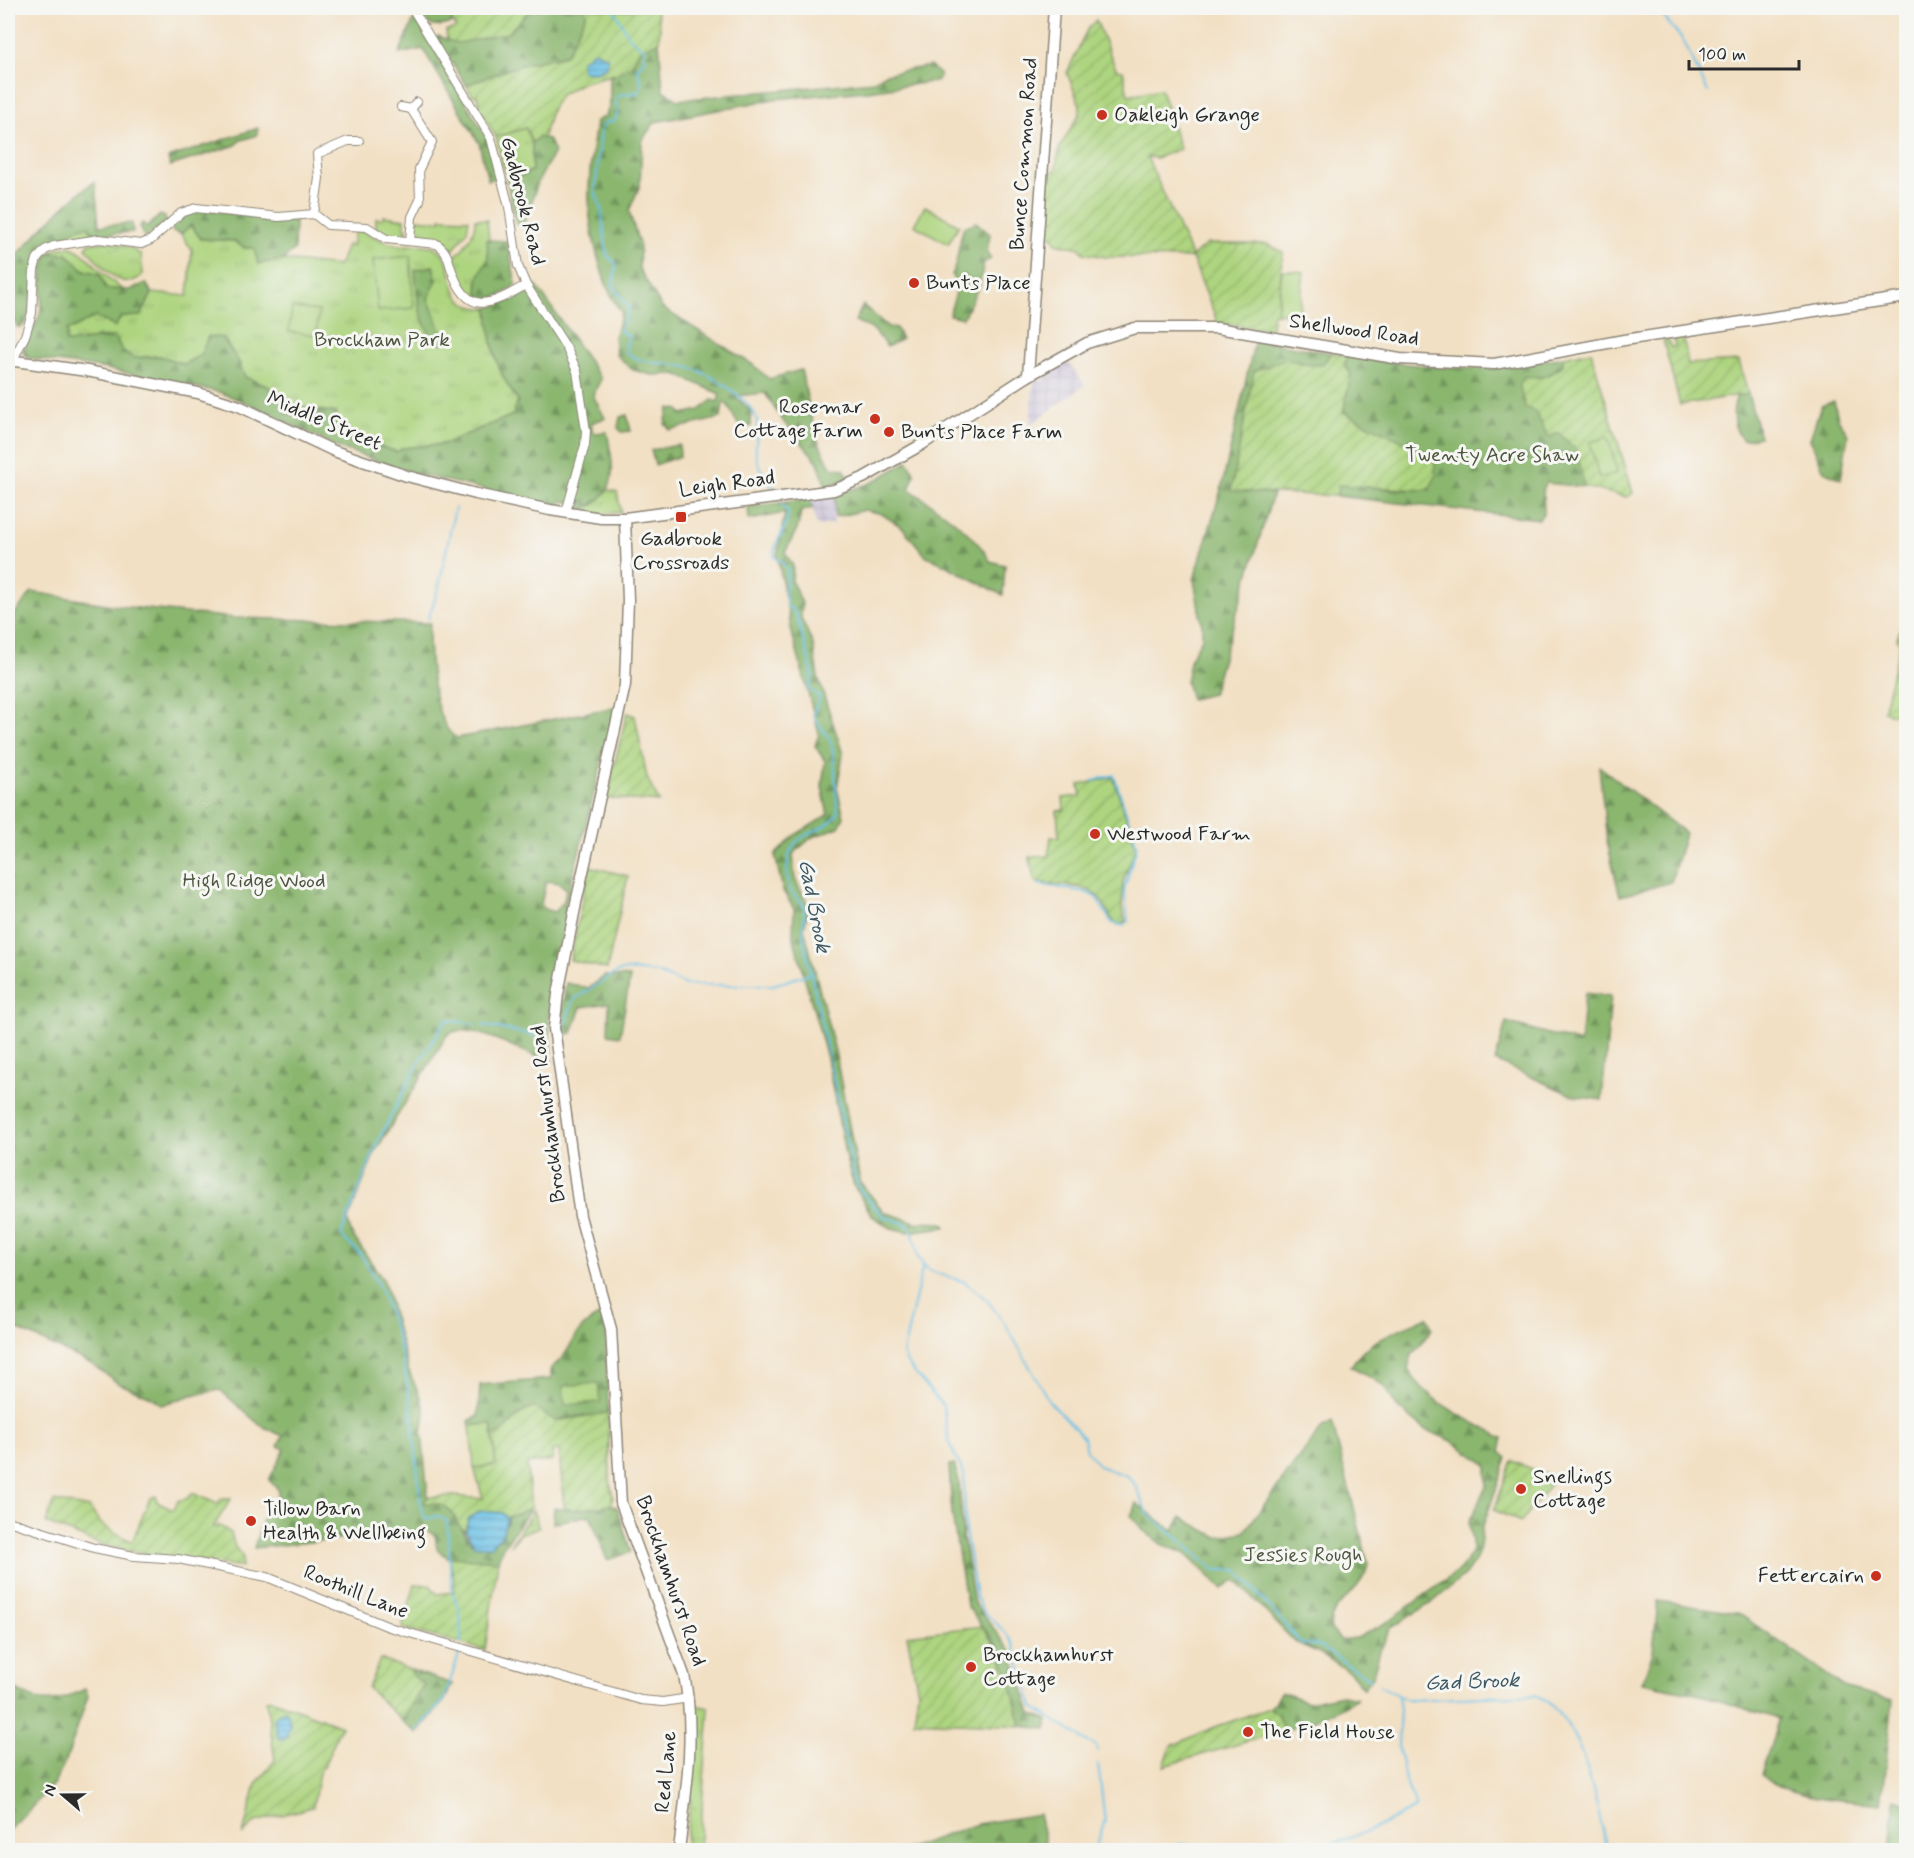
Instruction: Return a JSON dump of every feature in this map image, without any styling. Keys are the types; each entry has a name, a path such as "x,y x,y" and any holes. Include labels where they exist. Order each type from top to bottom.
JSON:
{"street":[{"name":"Gadbrook Road","path":"412,8 491,138 509,207 518,266 526,285 566,347 577,371 582,397 585,446 566,512"},
{"name":"Bunce Common Road","path":"1028,376 1054,8"},
{"path":"401,107 414,105 432,141 419,169 420,200 412,217 410,241"},
{"path":"314,214 319,178 317,154 348,141 359,141"},
{"path":"10,360 25,336 32,314 34,270 45,250 54,246 99,239 141,244 151,240 181,213 196,208 279,217 314,214 327,225 367,227 386,239 429,242 443,248 457,288 471,302 490,303 526,285"},
{"name":"Shellwood Road","path":"834,490 863,478 957,424 1028,376 1098,338 1146,327 1216,328 1400,359 1494,364 1624,340 1906,297"},
{"name":"Middle Street","path":"10,360 99,373 211,396 239,406 334,451 367,463 465,491 601,519 625,518"},
{"name":"Leigh Road","path":"625,518 834,490"},
{"name":"Brockhamhurst Road","path":"625,518 628,600 625,685 576,903 558,994 554,1028 580,1216 611,1329 621,1503 684,1675 688,1698"},
{"name":"Roothill Lane","path":"8,1521 94,1548 134,1556 178,1559 267,1576 389,1627 641,1700 663,1702 688,1698"},
{"name":"Red Lane","path":"679,1851 690,1725 688,1698"}],"shaded area":[{"path":"1066,359 1085,385 1030,425 1034,377 1042,381 1045,379 1044,373"},
{"path":"835,495 833,524 817,526 810,499"}],"green space":[{"path":"418,8 451,8 453,23 440,26 431,25"},
{"path":"451,8 532,8 508,33 458,43 447,40 446,30 456,28 450,15"},
{"path":"532,8 585,8 587,15 566,55 521,65 466,85 436,38 438,36 447,40 508,33"},
{"path":"585,8 624,10 656,8 660,28 659,41 639,51 633,63 619,73 584,82 561,94 552,108 543,138 538,137 532,143 526,128 496,137 476,104 479,102 477,96 472,95 466,85 521,65 566,55 586,15"},
{"path":"415,17 487,138 498,178 488,180 479,143 423,49 399,54"},
{"path":"1096,20 1116,69 1123,71 1128,95 1161,89 1180,149 1156,158 1147,157 1192,257 1207,244 1267,244 1283,252 1277,313 1273,313 1270,333 1263,329 1218,323 1192,258 1106,257 1083,253 1080,248 1056,243 1052,236 1044,235 1048,172 1055,171 1060,147 1080,113 1080,105 1067,73 1087,30"},
{"path":"659,41 663,90 678,100 874,81 885,74 930,66 940,75 937,81 868,91 774,99 655,122 642,140 640,185 629,211 640,247 639,269 662,308 752,364 769,379 801,370 816,437 831,467 844,469 849,478 826,487 818,462 783,421 765,393 735,396 751,411 751,426 740,428 727,404 723,403 721,418 670,430 665,424 669,408 679,410 682,414 700,410 712,400 718,402 720,394 676,374 652,375 633,370 616,355 614,337 622,312 615,303 603,276 594,243 590,213 589,181 596,121 606,116 610,104 610,77 633,63 638,51"},
{"path":"258,128 257,135 239,141 236,145 170,166 168,158"},
{"path":"526,128 532,143 532,171 507,181 496,137"},
{"path":"538,137 548,139 554,152 538,182 525,222 516,224 507,181 532,171 532,143"},
{"path":"95,182 99,226 132,223 133,232 94,235 88,226 77,229 44,246 26,322 21,327 17,327 15,321 8,319 7,283 8,272 12,264 20,252 75,196"},
{"path":"925,206 959,225 948,244 914,225"},
{"path":"200,209 278,220 295,220 294,250 283,260 258,264 254,248 245,248 234,241 201,239 191,225 181,234 172,231 172,225 183,214"},
{"path":"160,215 165,217 166,222 145,238 140,226 142,223 148,227"},
{"path":"383,216 405,219 405,229 408,229 405,237 391,238 376,228 376,218 383,219"},
{"path":"441,218 469,219 467,231 451,253 439,241 421,239 414,233 417,219 440,221"},
{"path":"475,219 487,220 489,240 488,259 477,284 480,299 468,294 464,289 451,260 468,241 475,225"},
{"path":"976,222 990,234 987,252 991,259 984,262 979,286 963,318 949,315 957,289 952,275 964,227"},
{"name":"Brockham Park","path":"191,225 201,239 234,241 245,248 254,247 258,263 283,260 339,266 347,245 352,246 355,230 392,244 425,245 439,250 449,267 457,295 463,302 473,307 488,308 490,333 499,368 518,400 513,415 444,444 403,448 397,452 336,433 309,408 296,406 269,387 244,377 239,362 201,355 184,364 160,356 133,358 98,336 84,343 66,342 67,330 92,318 141,316 152,293 188,296 192,250 181,234"},
{"path":"88,226 94,235 62,240 75,227"},
{"path":"487,240 507,241 516,284 500,295 480,299 478,283 488,260"},
{"path":"111,242 131,248 141,255 143,274 127,282 119,280 104,268 86,248 89,243"},
{"path":"71,247 78,250 124,290 105,289 100,274 84,270 67,254 49,253 58,248"},
{"path":"49,253 67,254 84,270 100,274 106,289 130,290 146,283 152,293 141,316 121,317 115,327 96,317 67,330 66,342 115,337 122,350 133,358 160,356 184,364 201,355 208,336 223,338 239,362 245,377 269,387 296,406 336,413 336,433 397,452 403,448 444,444 513,415 518,400 499,368 490,333 488,308 506,302 536,285 601,379 593,395 605,418 591,423 593,433 607,432 612,469 608,489 592,505 578,511 576,504 563,501 556,506 417,474 337,447 250,404 219,392 107,369 29,358 23,353 27,339 40,314 43,268"},
{"path":"410,256 414,308 378,311 373,260"},
{"path":"433,266 437,280 428,298 444,343 436,343 430,334 422,317 418,300 415,270"},
{"path":"1282,270 1304,272 1299,315 1277,313"},
{"path":"863,305 888,327 896,328 902,339 887,347 874,330 855,321"},
{"path":"292,308 319,311 316,335 289,332"},
{"path":"1683,335 1688,364 1739,361 1748,394 1680,405 1663,340 1668,339 1671,348 1675,346 1674,337"},
{"path":"1255,340 1332,353 1322,365 1309,365 1297,361 1231,490 1273,494 1212,694 1191,699 1186,682 1191,657 1202,638 1194,580 1221,490"},
{"path":"1591,351 1633,493 1627,497 1584,487 1577,451 1559,433 1548,437 1535,411 1525,408 1519,384 1525,376 1541,377 1555,372 1563,365 1563,357"},
{"path":"1332,353 1347,356 1344,365 1351,374 1343,412 1428,454 1434,460 1436,476 1429,489 1338,485 1337,496 1231,491 1254,371 1286,359 1309,365 1322,365"},
{"name":"Twenty Acre Shaw","path":"1347,356 1407,364 1468,368 1508,367 1563,357 1563,365 1556,371 1531,378 1535,411 1548,437 1559,433 1578,451 1584,487 1546,483 1543,488 1544,512 1539,519 1337,496 1338,485 1406,490 1429,489 1428,454 1343,412 1351,374 1344,365"},
{"path":"1748,394 1760,437 1743,440 1735,425 1734,408 1737,396"},
{"path":"1834,401 1838,419 1848,435 1841,479 1824,471 1810,439 1821,406"},
{"path":"627,415 631,431 622,432 618,428 620,417"},
{"path":"1608,437 1617,473 1599,478 1590,442"},
{"path":"679,445 680,456 655,465 651,450"},
{"path":"908,461 915,474 909,489 965,530 990,561 1005,565 1003,595 925,555 902,527 882,514 865,510 835,517 835,495 871,483"},
{"path":"607,490 617,492 621,512 599,514 578,511 594,505"},
{"path":"810,499 813,508 801,511 798,527 785,553 793,566 792,582 802,603 801,618 813,644 818,677 843,754 837,788 844,817 839,827 811,838 793,854 795,879 809,906 804,928 835,1051 860,1182 884,1212 915,1222 943,1223 946,1227 907,1232 891,1228 872,1216 854,1186 846,1159 827,1058 793,936 794,909 783,891 775,855 795,835 828,815 822,787 825,761 815,746 819,734 792,633 777,555 785,513 749,520 748,507"},
{"name":"High Ridge Wood","path":"32,592 118,606 234,618 430,623 429,650 433,685 442,718 457,738 616,707 565,907 566,918 549,1018 552,1062 499,1040 469,1031 457,1031 447,1035 375,1152 348,1220 351,1233 384,1281 408,1369 425,1413 422,1433 428,1497 424,1502 440,1503 451,1511 471,1543 507,1523 507,1518 531,1508 503,1547 498,1561 447,1557 437,1549 435,1535 425,1530 254,1548 264,1515 278,1498 278,1489 269,1480 285,1449 278,1446 283,1436 260,1425 220,1390 192,1395 162,1405 149,1396 118,1383 90,1363 8,1325 8,622","holes":["546,881 560,883 566,889 564,901 554,912 544,909 541,904"]},
{"path":"1906,611 1906,718 1883,711 1900,644 1897,639"},
{"path":"627,713 635,716 647,778 659,802 606,798"},
{"path":"1599,766 1685,833 1671,882 1620,896 1607,842"},
{"path":"1113,777 1136,847 1123,881 1122,909 1126,922 1118,925 1102,901 1085,889 1035,881 1029,857 1048,856 1051,837 1059,837 1057,811 1064,810 1063,798 1081,796 1079,785"},
{"path":"589,866 628,876 607,969 570,960"},
{"path":"605,976 630,977 620,1036 608,1034 609,1003 581,1007 572,1033 558,1037 566,983 589,988"},
{"path":"1585,993 1611,996 1602,1100 1574,1096 1495,1061 1506,1022 1580,1043"},
{"path":"603,1314 606,1331 610,1481 613,1498 584,1415 555,1421 531,1408 520,1414 505,1430 493,1437 491,1424 470,1426 469,1421 478,1416 480,1385 551,1379 551,1368 565,1355 577,1334 591,1320"},
{"name":"Jessies Rough","path":"1428,1317 1432,1329 1412,1355 1408,1369 1426,1392 1450,1410 1503,1438 1500,1452 1507,1458 1482,1529 1479,1555 1465,1575 1433,1602 1391,1628 1380,1651 1373,1675 1364,1689 1350,1672 1320,1653 1295,1642 1237,1582 1232,1581 1223,1589 1184,1553 1161,1544 1143,1530 1131,1516 1136,1503 1173,1531 1181,1517 1217,1537 1244,1532 1321,1428 1332,1422 1368,1563 1360,1582 1334,1613 1331,1629 1340,1640 1357,1638 1387,1622 1461,1569 1473,1549 1469,1522 1487,1485 1487,1465 1450,1440 1424,1429 1397,1407 1383,1385 1351,1366 1375,1342"},
{"path":"598,1383 600,1402 565,1405 563,1386"},
{"path":"534,1407 555,1421 608,1413 610,1481 613,1498 611,1505 573,1510 564,1507 559,1450 552,1451 553,1460 527,1464 531,1508 507,1518 502,1513 466,1525 466,1531 459,1526 448,1508 423,1503 428,1497 454,1496 483,1499 474,1468 496,1465 493,1437 521,1413"},
{"path":"491,1424 496,1465 474,1468 470,1426"},
{"path":"1512,1461 1555,1478 1521,1522 1494,1510"},
{"path":"954,1464 959,1481 963,1537 974,1603 1011,1651 1031,1713 1048,1720 1046,1729 1021,1726 1010,1681 997,1645 967,1606 952,1515 949,1465"},
{"path":"192,1493 218,1504 221,1499 231,1499 214,1526 217,1528 219,1525 231,1533 235,1547 243,1557 242,1567 130,1551 96,1543 46,1523 54,1501 89,1508 103,1526 132,1542 150,1498 156,1496 157,1502 173,1510 178,1501 188,1498"},
{"path":"611,1505 617,1507 631,1552 607,1560 590,1515 553,1523 554,1508 573,1510"},
{"path":"533,1511 539,1527 520,1534 510,1546"},
{"path":"449,1557 498,1561 485,1650 402,1628 415,1584 430,1585 437,1594 454,1592 454,1579"},
{"path":"1658,1601 1738,1613 1846,1688 1893,1700 1881,1804 1801,1793 1786,1789 1761,1774 1779,1719 1701,1695 1642,1683 1653,1652"},
{"path":"982,1626 1003,1662 1021,1726 914,1721 918,1692 907,1635"},
{"path":"380,1659 411,1670 414,1677 424,1684 402,1721 368,1688"},
{"path":"411,1670 452,1684 445,1700 417,1733 402,1721 424,1684 414,1677"},
{"path":"8,1685 38,1700 54,1701 85,1689 88,1696 67,1758 54,1784 8,1832"},
{"path":"1281,1692 1308,1702 1342,1695 1357,1698 1330,1713 1283,1731 1278,1714 1270,1708"},
{"path":"271,1699 341,1726 324,1766 319,1772 313,1807 255,1822 243,1834 256,1784 275,1760 266,1700"},
{"path":"696,1705 709,1708 699,1850 685,1850 696,1740"},
{"path":"1269,1708 1278,1714 1283,1731 1164,1766 1171,1746 1215,1727"},
{"path":"1895,1799 1906,1803 1906,1850 1890,1850"},
{"path":"1039,1814 1047,1850 904,1850 977,1824"}],"water":[{"path":"594,51 607,57 608,64 596,71 582,71 581,61"},
{"path":"480,1511 502,1513 507,1518 502,1535 489,1547 474,1545 466,1531 468,1519"},
{"path":"284,1710 288,1713 290,1725 286,1738 279,1739 274,1718"}],"waterway":[{"name":"Gad Brook","path":"618,8 615,12 629,37 644,49 644,60 637,69 642,85 639,92 620,95 615,99 618,113 614,121 606,122 601,129 595,192 601,207 607,255 616,264 613,286 629,308 620,331 630,337 626,343 626,352 646,361 692,368 711,377 739,396 752,410 757,420 757,460 775,491"},
{"path":"1660,8 1662,15 1683,40 1708,92"},
{"path":"782,505 788,512 774,557 781,561 788,571 785,590 787,607 792,609 797,617 813,675 808,689 820,697 813,715 831,742 838,813 826,825 795,844 791,850 787,872 793,894 804,908 804,941 854,1175 860,1190 883,1216 908,1225 913,1233 918,1258 929,1271 965,1282 987,1300 1006,1325 1049,1401 1084,1438 1087,1451 1099,1466 1127,1476 1135,1485 1147,1513 1215,1570 1237,1570 1302,1644 1318,1645 1370,1679"},
{"path":"428,619 438,590 455,508"},
{"path":"1092,781 1114,775 1137,846 1124,889 1128,922"},
{"path":"1038,884 1085,892 1096,897 1112,923 1125,926"},
{"path":"561,1035 573,1000 617,972 628,970 658,973 686,985 773,985 812,973"},
{"path":"461,1644 460,1610 452,1592 447,1521 438,1516 426,1519 421,1508 411,1411 400,1347 391,1316 379,1286 363,1258 341,1235 379,1139 419,1062 446,1020 474,1024"},
{"path":"482,1025 548,1038"},
{"path":"923,1265 903,1353 908,1365 943,1406 949,1443 964,1474 965,1529 976,1597 983,1611 1006,1633 1014,1645 1033,1707 1096,1747 1097,1751"},
{"path":"417,1731 444,1700 459,1654"},
{"name":"Gad Brook","path":"1379,1685 1406,1700 1536,1695 1552,1706 1566,1722 1577,1742 1592,1787 1607,1850"},
{"path":"1315,1850 1374,1829 1415,1808 1414,1800 1406,1785 1398,1745 1400,1709 1398,1696"},
{"path":"1095,1850 1105,1820 1098,1765"},
{"path":"1178,1844 1228,1850"}],"place":[{"name":"Oakleigh Grange","path":"1102,115"},
{"name":"Bunts Place","path":"914,283"},
{"name":"Rosemar Cottage Farm","path":"875,419"},
{"name":"Bunts Place Farm","path":"889,432"},
{"name":"Gadbrook Crossroads","path":"681,517"},
{"name":"Westwood Farm","path":"1095,834"},
{"name":"Snellings Cottage","path":"1521,1489"},
{"name":"Tillow Barn Health & Wellbeing","path":"251,1521"},
{"name":"Fettercairn","path":"1876,1576"},
{"name":"Brockhamhurst Cottage","path":"971,1667"},
{"name":"The Field House","path":"1248,1732"}]}
